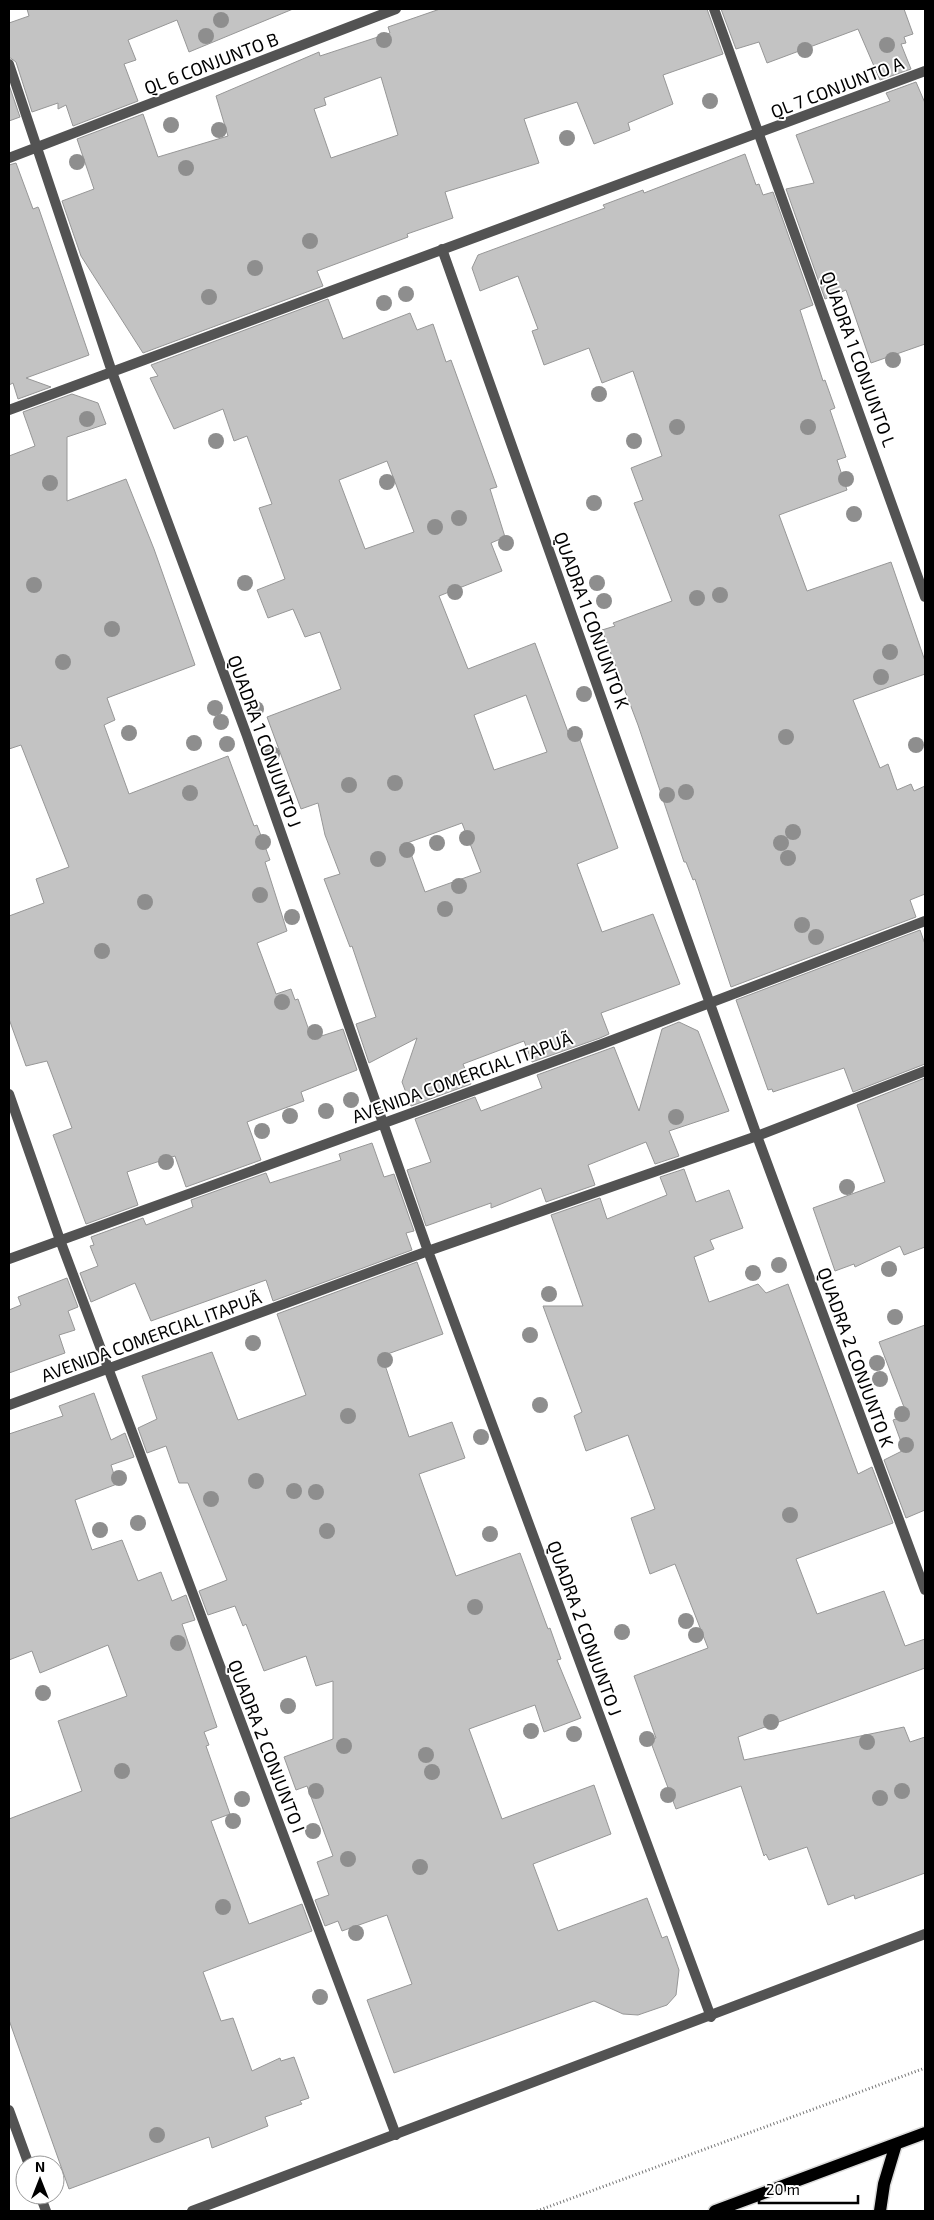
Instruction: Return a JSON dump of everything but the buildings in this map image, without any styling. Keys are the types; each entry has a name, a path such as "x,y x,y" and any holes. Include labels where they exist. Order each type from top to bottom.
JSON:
{"main road":[{"path":"715,2211 925,2133"},
{"path":"880,2211 884,2184 896,2144"}],"street":[{"name":"QL 6 CONJUNTO B","path":"9,158 396,9"},
{"path":"714,9 760,133"},
{"name":"QUADRA 1 CONJUNTO J","path":"9,64 112,372 247,736 428,1251"},
{"name":"QL 7 CONJUNTO A","path":"9,410 925,71"},
{"name":"QUADRA 1 CONJUNTO L","path":"760,133 925,597"},
{"name":"QUADRA 1 CONJUNTO K","path":"442,249 757,1136"},
{"name":"AVENIDA COMERCIAL ITAPUÃ","path":"9,1258 384,1123 925,921"},
{"name":"AVENIDA COMERCIAL ITAPUÃ","path":"9,1405 428,1251 757,1136 925,1071"},
{"name":"QUADRA 2 CONJUNTO I","path":"9,1094 60,1240 396,2135"},
{"name":"QUADRA 2 CONJUNTO K","path":"757,1136 925,1590"},
{"name":"QUADRA 2 CONJUNTO J","path":"428,1251 711,2016"},
{"path":"192,2211 925,1934"},
{"path":"9,2110 25,2155"}],"path":[{"path":"537,2211 925,2068"}]}
